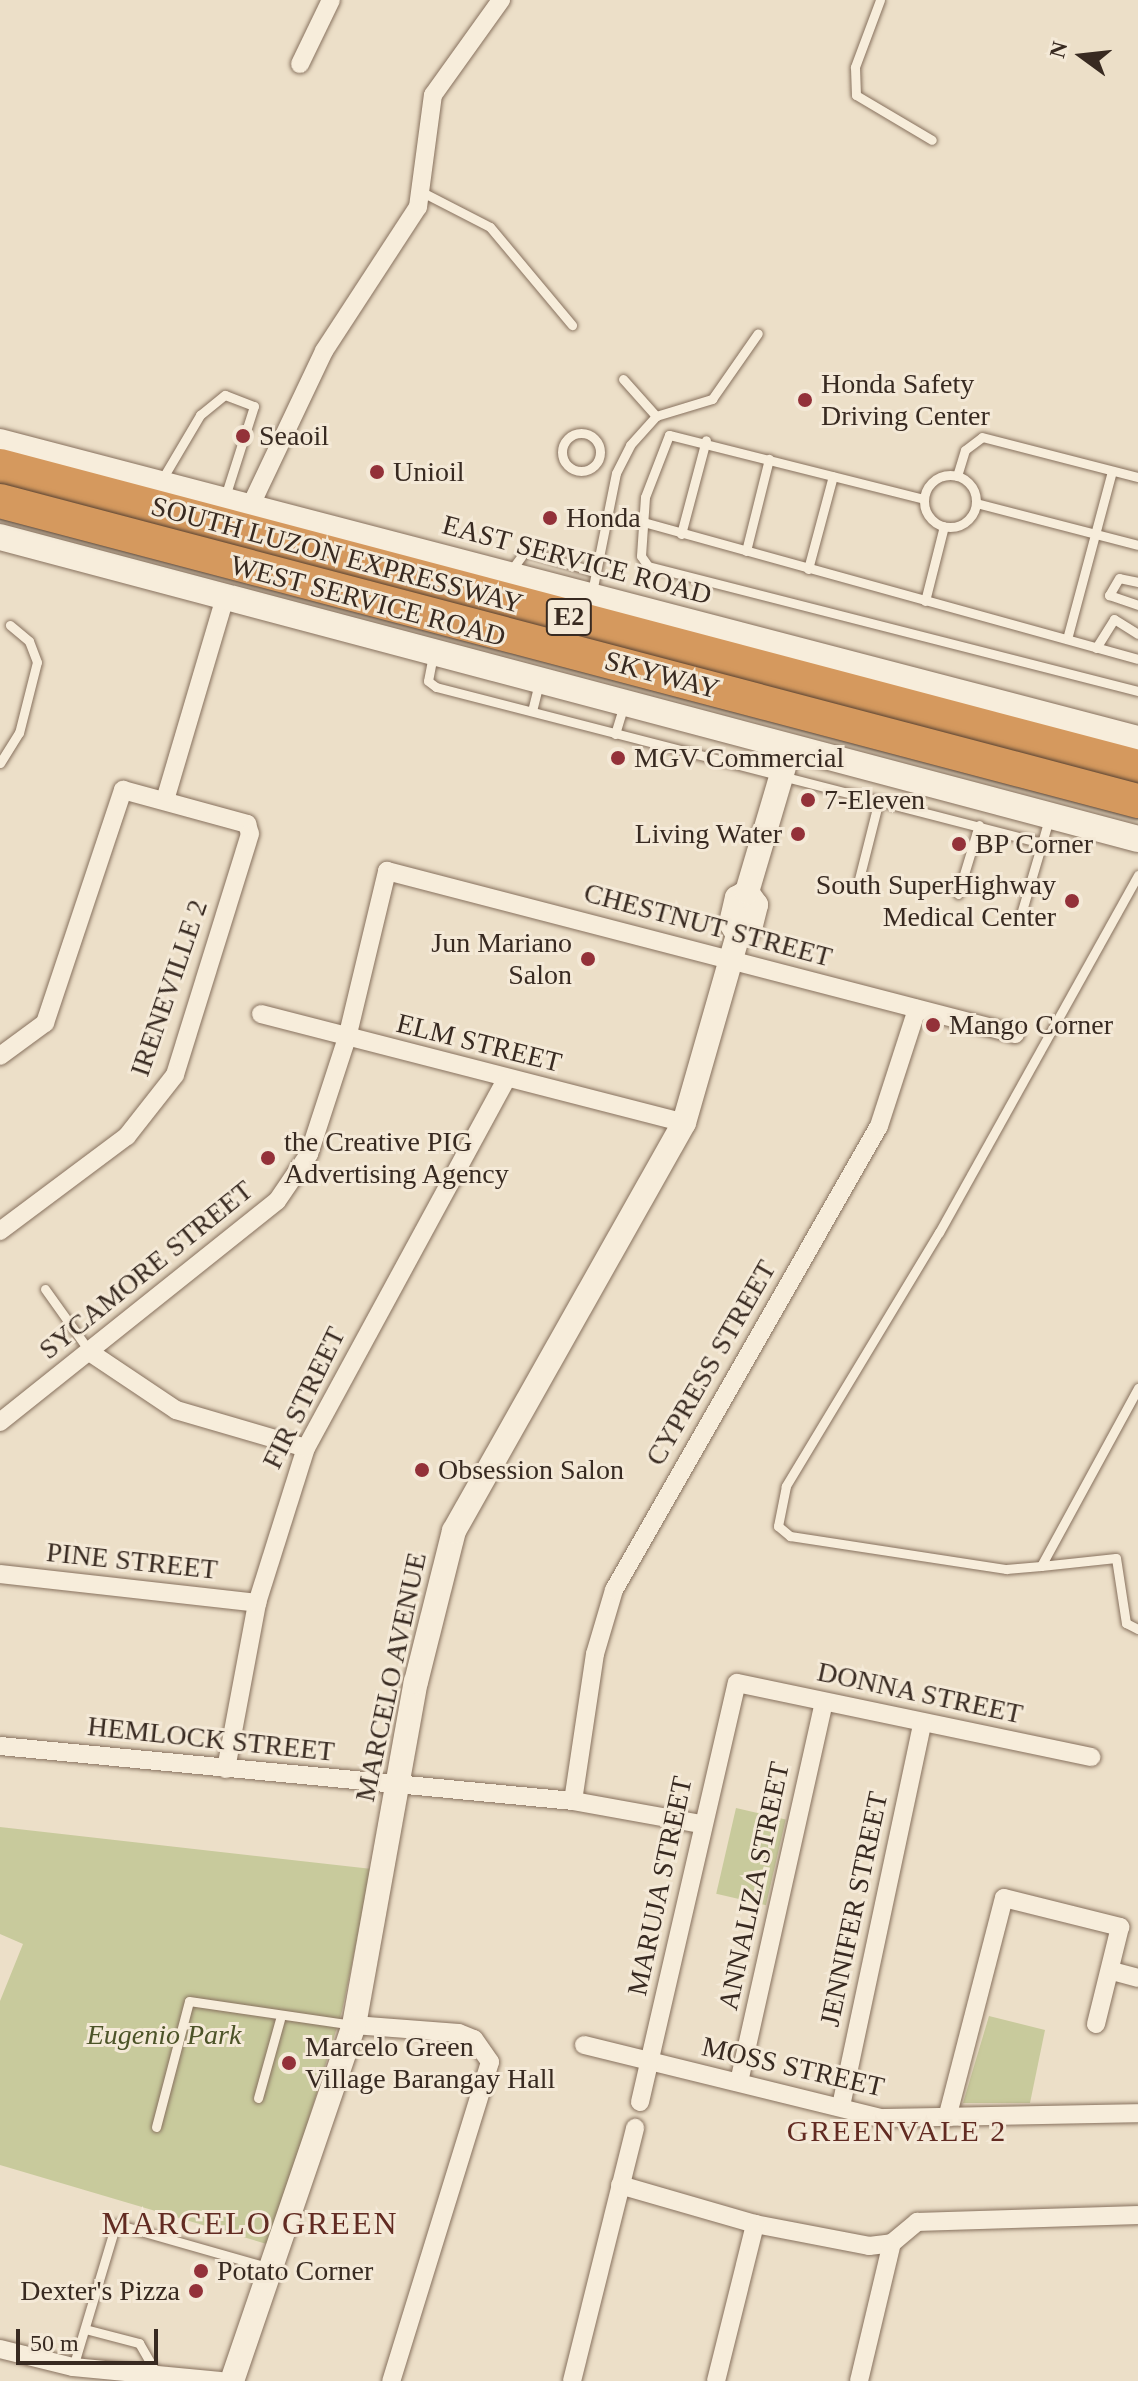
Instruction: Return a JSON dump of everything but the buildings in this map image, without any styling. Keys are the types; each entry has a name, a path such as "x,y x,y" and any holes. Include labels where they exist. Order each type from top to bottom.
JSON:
{"highway":[{"name":"SOUTH LUZON EXPRESSWAY","path":"0,466 1138,767"},
{"name":"SKYWAY","path":"0,479 1138,778"},
{"name":"SKYWAY","path":"0,501 1138,801"},
{"name":"SOUTH LUZON EXPRESSWAY","path":"0,516 789,735 1138,816"}],"main road":[{"name":"EAST SERVICE ROAD","path":"0,442 509,575 593,584 1138,739"},
{"name":"WEST SERVICE ROAD","path":"0,537 624,701 789,735 1138,839"}],"street":[{"path":"300,64 331,0"},
{"path":"250,507 324,351 422,192 433,95 501,0"},
{"path":"165,800 196,686 225,597"},
{"name":"MARCELO AVENUE","path":"232,2381 276,2270 354,2025 433,1599 454,1531 684,1123 738,935 731,923 737,898 747,892 782,776 789,735"},
{"name":"IRENEVILLE 2","path":"0,1056 45,1023 121,795 131,786 251,829 175,1075 127,1136 0,1231"},
{"name":"CHESTNUT STREET","path":"387,871 1015,1034"},
{"name":"SYCAMORE STREET","path":"0,1422 91,1353 277,1201 309,1154 347,1038 387,871"},
{"name":"CYPRESS STREET","path":"573,1801 595,1654 614,1590 879,1126 917,1009"},
{"name":"ELM STREET","path":"261,1014 506,1080 684,1123"},
{"name":"FIR STREET","path":"226,1769 257,1603 306,1448 506,1080"},
{"path":"91,1353 176,1410 306,1448"},
{"name":"PINE STREET","path":"0,1574 257,1603"},
{"name":"DONNA STREET","path":"737,1683 1091,1757"},
{"name":"MARUJA STREET","path":"640,2102 701,1824 737,1683"},
{"name":"ANNALIZA STREET","path":"739,2082 824,1702"},
{"name":"JENNIFER STREET","path":"841,2106 922,1724"},
{"name":"HEMLOCK STREET","path":"0,1746 573,1801 701,1824"},
{"path":"947,2118 1001,1901 1118,1926 1112,1971 1096,2024"},
{"path":"1112,1971 1138,1978"},
{"path":"354,2025 459,2033 474,2039 490,2062 391,2381"},
{"name":"MOSS STREET","path":"584,2045 650,2064 739,2082 882,2118 1138,2113"},
{"path":"572,2381 635,2128"},
{"path":"620,2185 755,2224 841,2243 892,2243"},
{"path":"859,2381 892,2243 917,2222 1138,2215"},
{"path":"716,2381 755,2224"},
{"path":"0,2349 71,2374 157,2374 220,2381"}],"lane":[{"path":"880,0 855,67 856,95 932,140"},
{"path":"422,192 490,227 572,325"},
{"path":"593,584 616,473 656,416 712,399 758,333"},
{"path":"623,379 656,416"},
{"path":"160,485 200,415 225,395 250,402 254,415 224,500"},
{"path":"570,435 595,436 596,464 581,472 567,467 561,456 570,435"},
{"path":"957,476 965,450 982,437 1138,477"},
{"path":"924,499 706,440 664,439 645,497 647,523 641,556 648,566 1138,691"},
{"path":"681,534 706,440"},
{"path":"746,551 769,459"},
{"path":"596,464 616,473"},
{"path":"1067,639 1112,471"},
{"path":"808,569 833,476"},
{"path":"924,499 939,478 957,476 971,486 976,503"},
{"path":"924,499 931,519 944,526 962,524 976,503"},
{"path":"976,503 1138,545"},
{"path":"647,523 1138,659"},
{"path":"925,601 944,526"},
{"path":"1138,582 1119,578 1109,595 1138,605"},
{"path":"1096,648 1114,619 1138,634"},
{"path":"0,763 19,733 37,670 33,647 10,625"},
{"path":"434,651 429,685 1042,843"},
{"path":"532,711 540,679"},
{"path":"789,735 800,679"},
{"path":"615,734 624,701"},
{"path":"859,879 879,800"},
{"path":"1021,914 1050,815"},
{"path":"958,894 979,825"},
{"path":"1138,875 776,1511 790,1536 1006,1569 1116,1558 1126,1623 1138,1629"},
{"path":"45,1289 91,1353"},
{"path":"1041,1566 1138,1388"},
{"path":"156,2127 189,2001 280,2019 354,2025"},
{"path":"258,2098 280,2019"},
{"path":"71,2374 116,2224 276,2270"},
{"path":"85,2329 139,2343 157,2374"}],"green space":[{"path":"736,1808 786,1819 766,1905 716,1894"},
{"name":"Eugenio Park","path":"0,1827 372,1869 342,2011 270,2245 0,2165 0,2001 23,1944 0,1934"},
{"path":"989,2016 1045,2030 1030,2103 963,2103"}],"place":[{"name":"Honda Safety Driving Center","path":"805,400"},
{"name":"Seaoil","path":"243,436"},
{"name":"Unioil","path":"377,472"},
{"name":"Honda","path":"550,518"},
{"name":"MGV Commercial","path":"618,758"},
{"name":"7-Eleven","path":"808,800"},
{"name":"Living Water","path":"798,834"},
{"name":"BP Corner","path":"959,844"},
{"name":"South SuperHighway Medical Center","path":"1072,901"},
{"name":"Jun Mariano Salon","path":"588,959"},
{"name":"Mango Corner","path":"933,1025"},
{"name":"the Creative PIG Advertising Agency","path":"268,1158"},
{"name":"Obsession Salon","path":"422,1470"},
{"name":"Marcelo Green Village Barangay Hall","path":"289,2063"},
{"name":"Potato Corner","path":"201,2271"},
{"name":"Dexter's Pizza","path":"196,2291"}],"district":[{"name":"GREENVALE 2","path":"897,2131"},
{"name":"MARCELO GREEN","path":"250,2223"}]}
